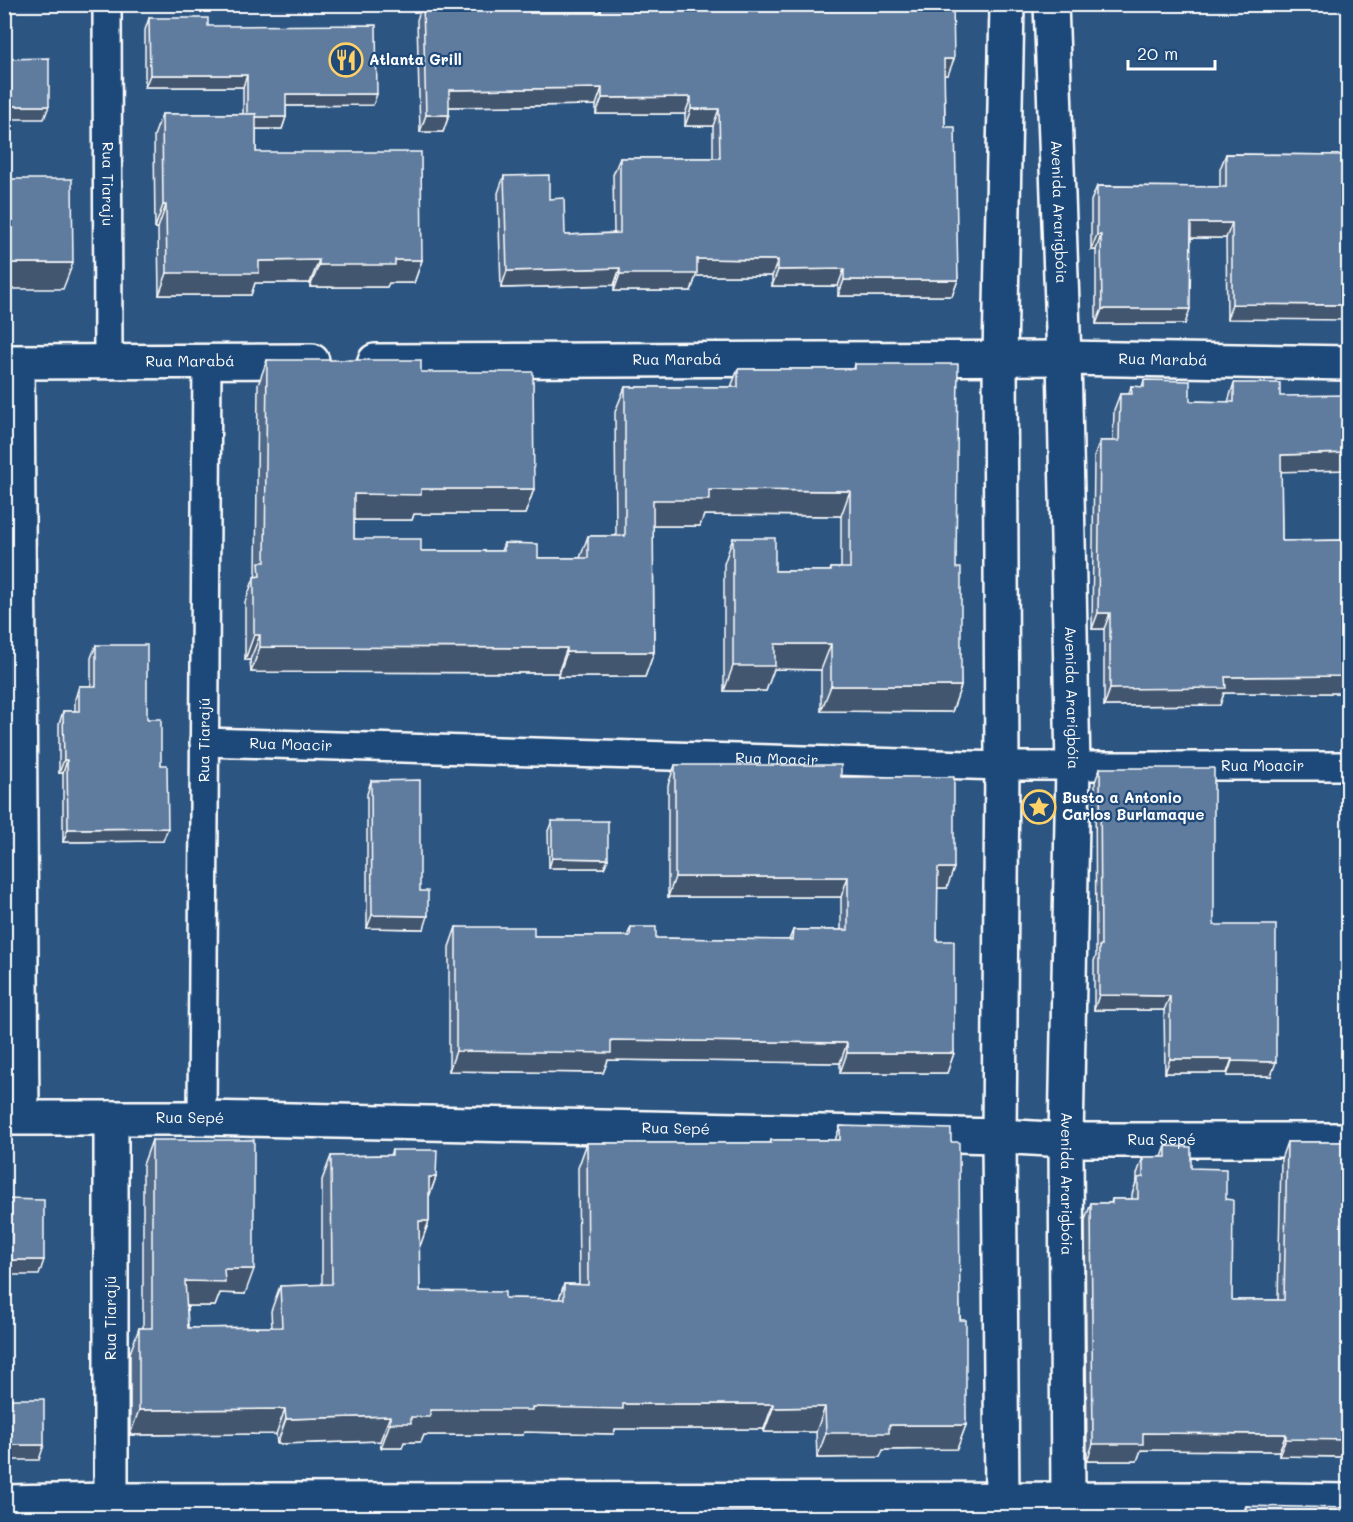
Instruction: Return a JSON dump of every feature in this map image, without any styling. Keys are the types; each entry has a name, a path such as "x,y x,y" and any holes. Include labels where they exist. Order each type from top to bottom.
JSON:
{"street":[{"name":"Rua Tiaraju","path":"107,4 108,363"},
{"path":"1002,1499 999,1136 1002,766 1000,358 1006,4"},
{"name":"Avenida Ararigbóia","path":"1051,4 1064,358 1073,766 1066,1140 1068,1499"},
{"name":"Rua Marabá","path":"12,362 1064,358 1348,363"},
{"path":"12,362 15,1118"},
{"name":"Rua Tiarajú","path":"202,1118 207,362"},
{"name":"Rua Moacir","path":"204,742 1002,766 1348,766"},
{"name":"Rua Sepé","path":"15,1118 202,1118 999,1136 1066,1140 1348,1140"},
{"name":"Rua Tiarajú","path":"111,1118 111,1509"},
{"path":"4,1502 111,1509 840,1508 1002,1499 1068,1499 1215,1508 1348,1502"}],"building":[{"path":"423,4 530,4 530,13 601,13 601,7 671,7 671,4 953,4 954,59 944,59 945,127 955,127 958,280 844,280 844,269 778,270 778,260 697,259 697,274 620,274 620,268 507,271 504,176 549,175 549,199 564,198 565,235 620,233 620,158 720,158 719,109 691,109 691,97 602,98 602,88 449,90 449,115 426,115"},
{"path":"149,18 208,18 208,26 376,25 377,94 286,94 286,117 256,117 256,114 247,114 247,75 150,75"},
{"path":"49,58 49,106 4,106 4,59"},
{"path":"162,114 256,114 256,152 421,152 422,260 395,260 395,265 319,265 319,260 259,261 259,273 167,273 166,205 163,205"},
{"path":"1226,154 1348,155 1348,305 1232,304 1232,223 1191,223 1190,309 1102,309 1101,235 1097,235 1097,186 1226,187"},
{"path":"4,179 72,179 73,263 4,263"},
{"path":"267,360 421,360 421,372 533,372 534,489 421,489 421,495 354,494 354,539 421,539 421,551 504,551 504,543 538,544 538,558 588,558 588,536 625,536 625,387 738,387 738,369 855,369 855,364 958,364 956,568 961,568 961,686 831,686 831,644 775,644 775,666 733,666 733,538 775,538 775,571 831,571 831,568 850,568 850,491 709,490 709,500 653,500 654,652 567,652 567,648 260,647 260,635 254,635 254,577 260,576 259,562 265,562"},
{"path":"1144,380 1190,381 1190,401 1234,402 1234,383 1280,383 1280,396 1348,395 1348,453 1281,455 1282,541 1348,540 1348,676 1225,677 1226,688 1110,689 1110,613 1098,613 1100,441 1119,441 1120,394 1132,394 1131,386 1144,387"},
{"path":"96,645 147,645 147,719 161,719 161,765 167,765 168,828 68,829 67,760 64,760 63,711 79,711 79,686 96,686"},
{"path":"675,765 841,765 841,777 954,777 954,868 938,868 937,941 954,941 954,1053 847,1053 847,1043 611,1040 611,1053 456,1051 456,927 534,927 534,936 630,936 631,927 656,927 656,938 792,940 793,930 848,930 848,877 675,877"},
{"path":"1100,768 1214,768 1214,925 1276,925 1276,1062 1170,1059 1170,996 1099,995"},
{"path":"420,780 420,891 428,891 428,916 372,915 371,781"},
{"path":"552,821 608,821 608,859 552,858"},
{"path":"840,1126 951,1129 951,1142 959,1142 960,1320 966,1320 966,1425 889,1425 889,1433 826,1433 825,1407 773,1408 773,1404 623,1404 623,1409 532,1407 532,1410 430,1410 430,1417 411,1417 411,1423 390,1423 390,1416 286,1419 285,1409 139,1410 139,1328 152,1328 152,1140 254,1140 254,1269 224,1269 225,1282 185,1281 188,1328 282,1327 280,1286 332,1284 331,1156 392,1155 392,1150 437,1150 436,1177 429,1177 429,1221 419,1221 420,1291 505,1292 505,1298 564,1299 564,1284 588,1285 587,1143 771,1143 771,1140 840,1140"},
{"path":"1287,1142 1348,1142 1348,1440 1286,1439 1286,1434 1143,1433 1143,1444 1093,1444 1091,1203 1112,1203 1112,1199 1138,1199 1138,1178 1143,1177 1143,1157 1166,1157 1166,1146 1191,1147 1191,1168 1226,1169 1226,1199 1233,1200 1232,1300 1284,1300"},
{"path":"4,1199 44,1200 44,1260 4,1260"},
{"path":"4,1399 44,1399 44,1445 4,1445"},
{"path":"1246,1506 1348,1508 1348,1518 1245,1518"},
{"path":"793,1511 793,1518 534,1518 681,1517 681,1512"}],"place":[{"name":"Atlanta Grill","path":"346,60"},
{"name":"Busto a Antonio Carlos Burlamaque","path":"1039,807"}]}
